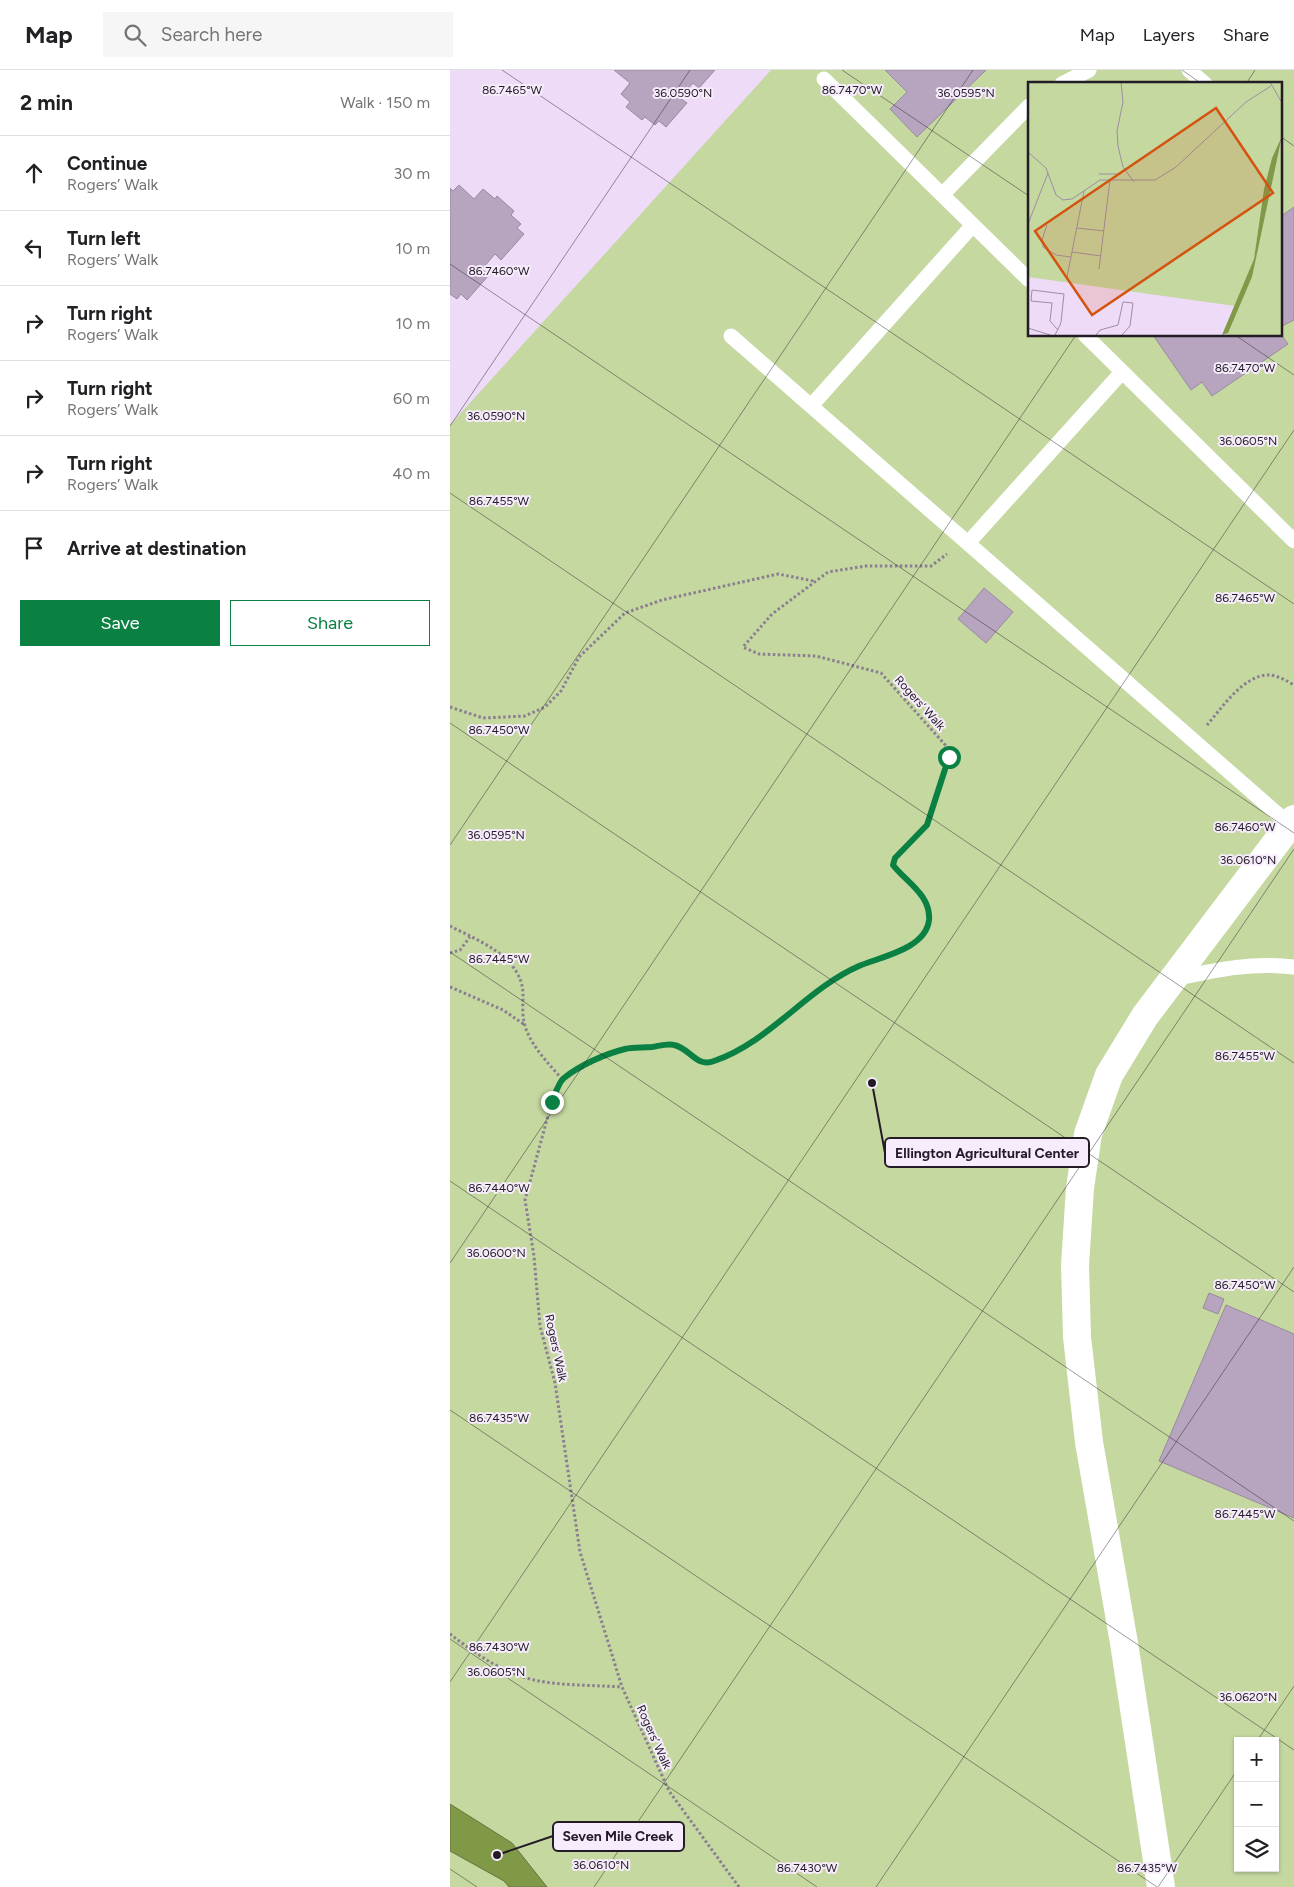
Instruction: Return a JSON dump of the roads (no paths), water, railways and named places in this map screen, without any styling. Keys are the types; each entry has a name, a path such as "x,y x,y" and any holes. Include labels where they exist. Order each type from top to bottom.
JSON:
{"street":[{"path":"1161,1887 1124,1643 1089,1442 1078,1337 1075,1265 1080,1188 1088,1134 1109,1075 1145,1016 1292,822"}],"lane":[{"path":"1066,82 1089,70"},
{"path":"1189,70 1203,82"},
{"path":"824,79 1028,279"},
{"path":"942,195 1028,107"},
{"path":"810,406 973,225"},
{"path":"731,336 1193,740 1292,822"},
{"path":"1086,336 1294,540"},
{"path":"968,543 1122,372"},
{"path":"1172,980 1237,966 1258,964 1294,968"}],"place":[{"name":"Ellington Agricultural Center","path":"872,1083"},
{"name":"Seven Mile Creek","path":"497,1855"}]}
